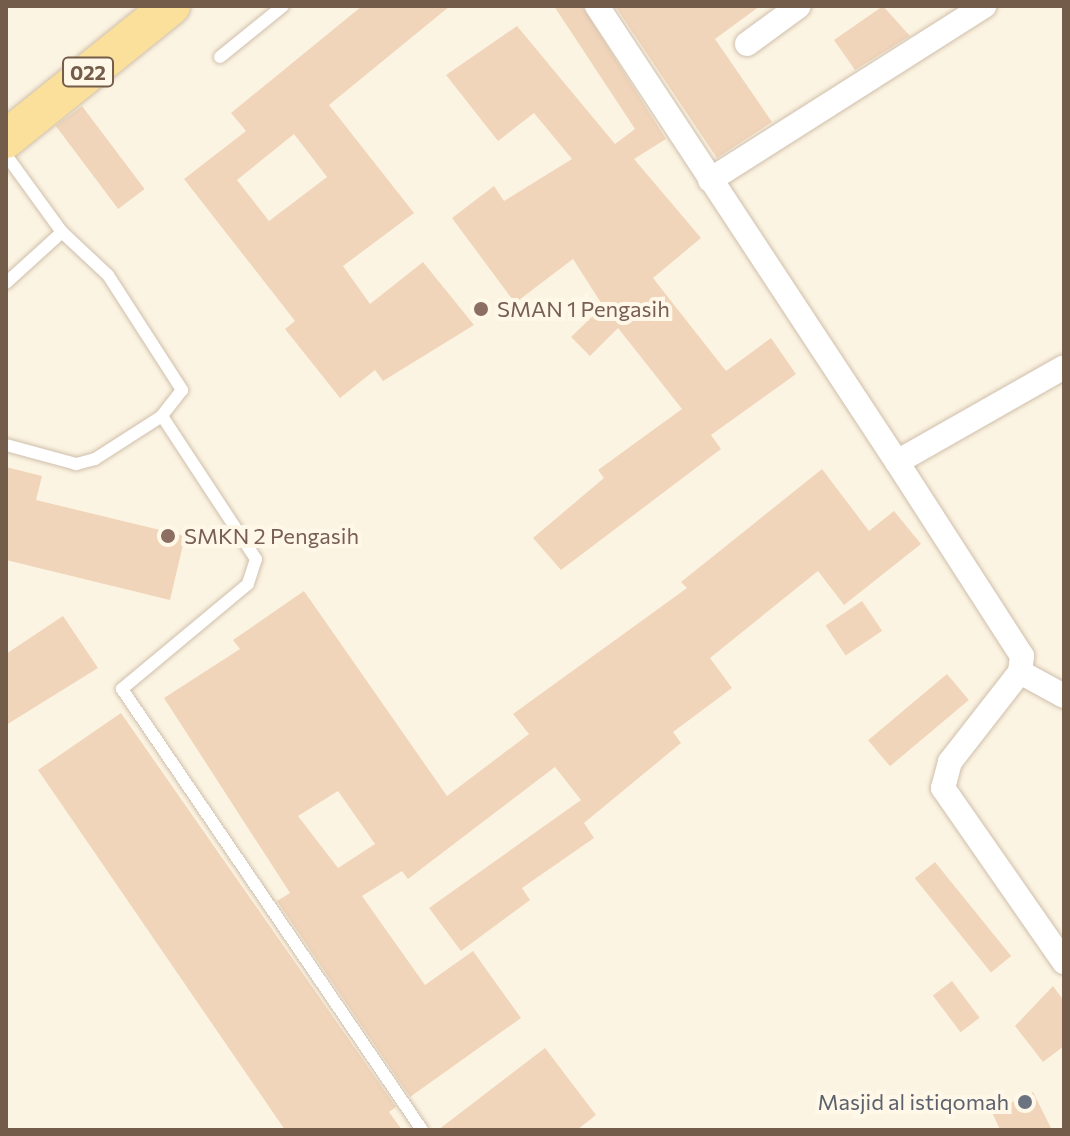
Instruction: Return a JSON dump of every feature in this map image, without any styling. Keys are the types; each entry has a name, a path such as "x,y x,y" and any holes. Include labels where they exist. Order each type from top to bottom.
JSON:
{"main road":[{"name":"022","path":"6,139 171,6"}],"street":[{"path":"597,6 1022,656 1020,672 950,762 943,788 1064,962"},
{"path":"747,44 799,6"},
{"path":"710,180 984,6"},
{"path":"897,462 1064,367"},
{"path":"1020,672 1064,696"}],"lane":[{"path":"220,57 283,6"},
{"path":"6,155 62,232 108,275 182,390 162,416 76,464 6,445"},
{"path":"6,283 62,232"},
{"path":"162,416 256,559 248,584 122,689 422,1130"}],"building":[{"path":"362,6 450,6 329,105 414,213 343,266 370,304 423,262 474,325 383,381 375,370 340,398 285,329 295,321 184,179 246,131 231,113","holes":["294,134 327,177 269,221 237,180"]},
{"path":"554,6 582,6 666,139 634,159 701,238 653,278 726,371 771,338 796,374 711,435 721,449 561,570 533,538 604,478 598,470 682,409 618,328 590,356 571,337 603,306 573,259 515,303 452,218 494,186 504,201 572,159 534,113 498,141 446,75 517,26 615,144 635,129"},
{"path":"615,6 760,6 715,39 772,122 717,158"},
{"path":"883,6 910,36 855,70 834,40"},
{"path":"82,106 145,189 118,209 56,126"},
{"path":"6,467 42,476 36,500 185,536 170,600 6,560"},
{"path":"822,469 869,531 894,511 921,544 844,605 818,571 710,658 732,688 673,732 681,743 584,823 594,838 522,888 530,900 461,951 429,908 581,800 555,767 408,879 402,871 362,896 425,985 473,951 521,1018 410,1097 277,901 290,893 164,698 240,649 233,640 304,591 447,796 529,734 513,714 687,588 681,582","holes":["338,791 375,844 338,868 298,816"]},
{"path":"862,601 882,631 846,655 826,626"},
{"path":"63,616 98,668 6,725 6,654"},
{"path":"947,674 969,700 890,766 868,740"},
{"path":"121,713 396,1107 389,1112 402,1130 285,1130 38,770"},
{"path":"935,862 1011,956 991,972 915,878"},
{"path":"952,981 980,1018 961,1032 933,995"},
{"path":"1053,986 1064,1001 1064,1046 1043,1062 1015,1026"},
{"path":"545,1048 596,1115 577,1130 438,1130"},
{"name":"Masjid al istiqomah","path":"1033,1092 1052,1130 1000,1130 992,1112"}],"place":[{"name":"SMAN 1 Pengasih","path":"481,309"},
{"name":"SMKN 2 Pengasih","path":"168,536"},
{"name":"Masjid al istiqomah","path":"1025,1102"}]}
